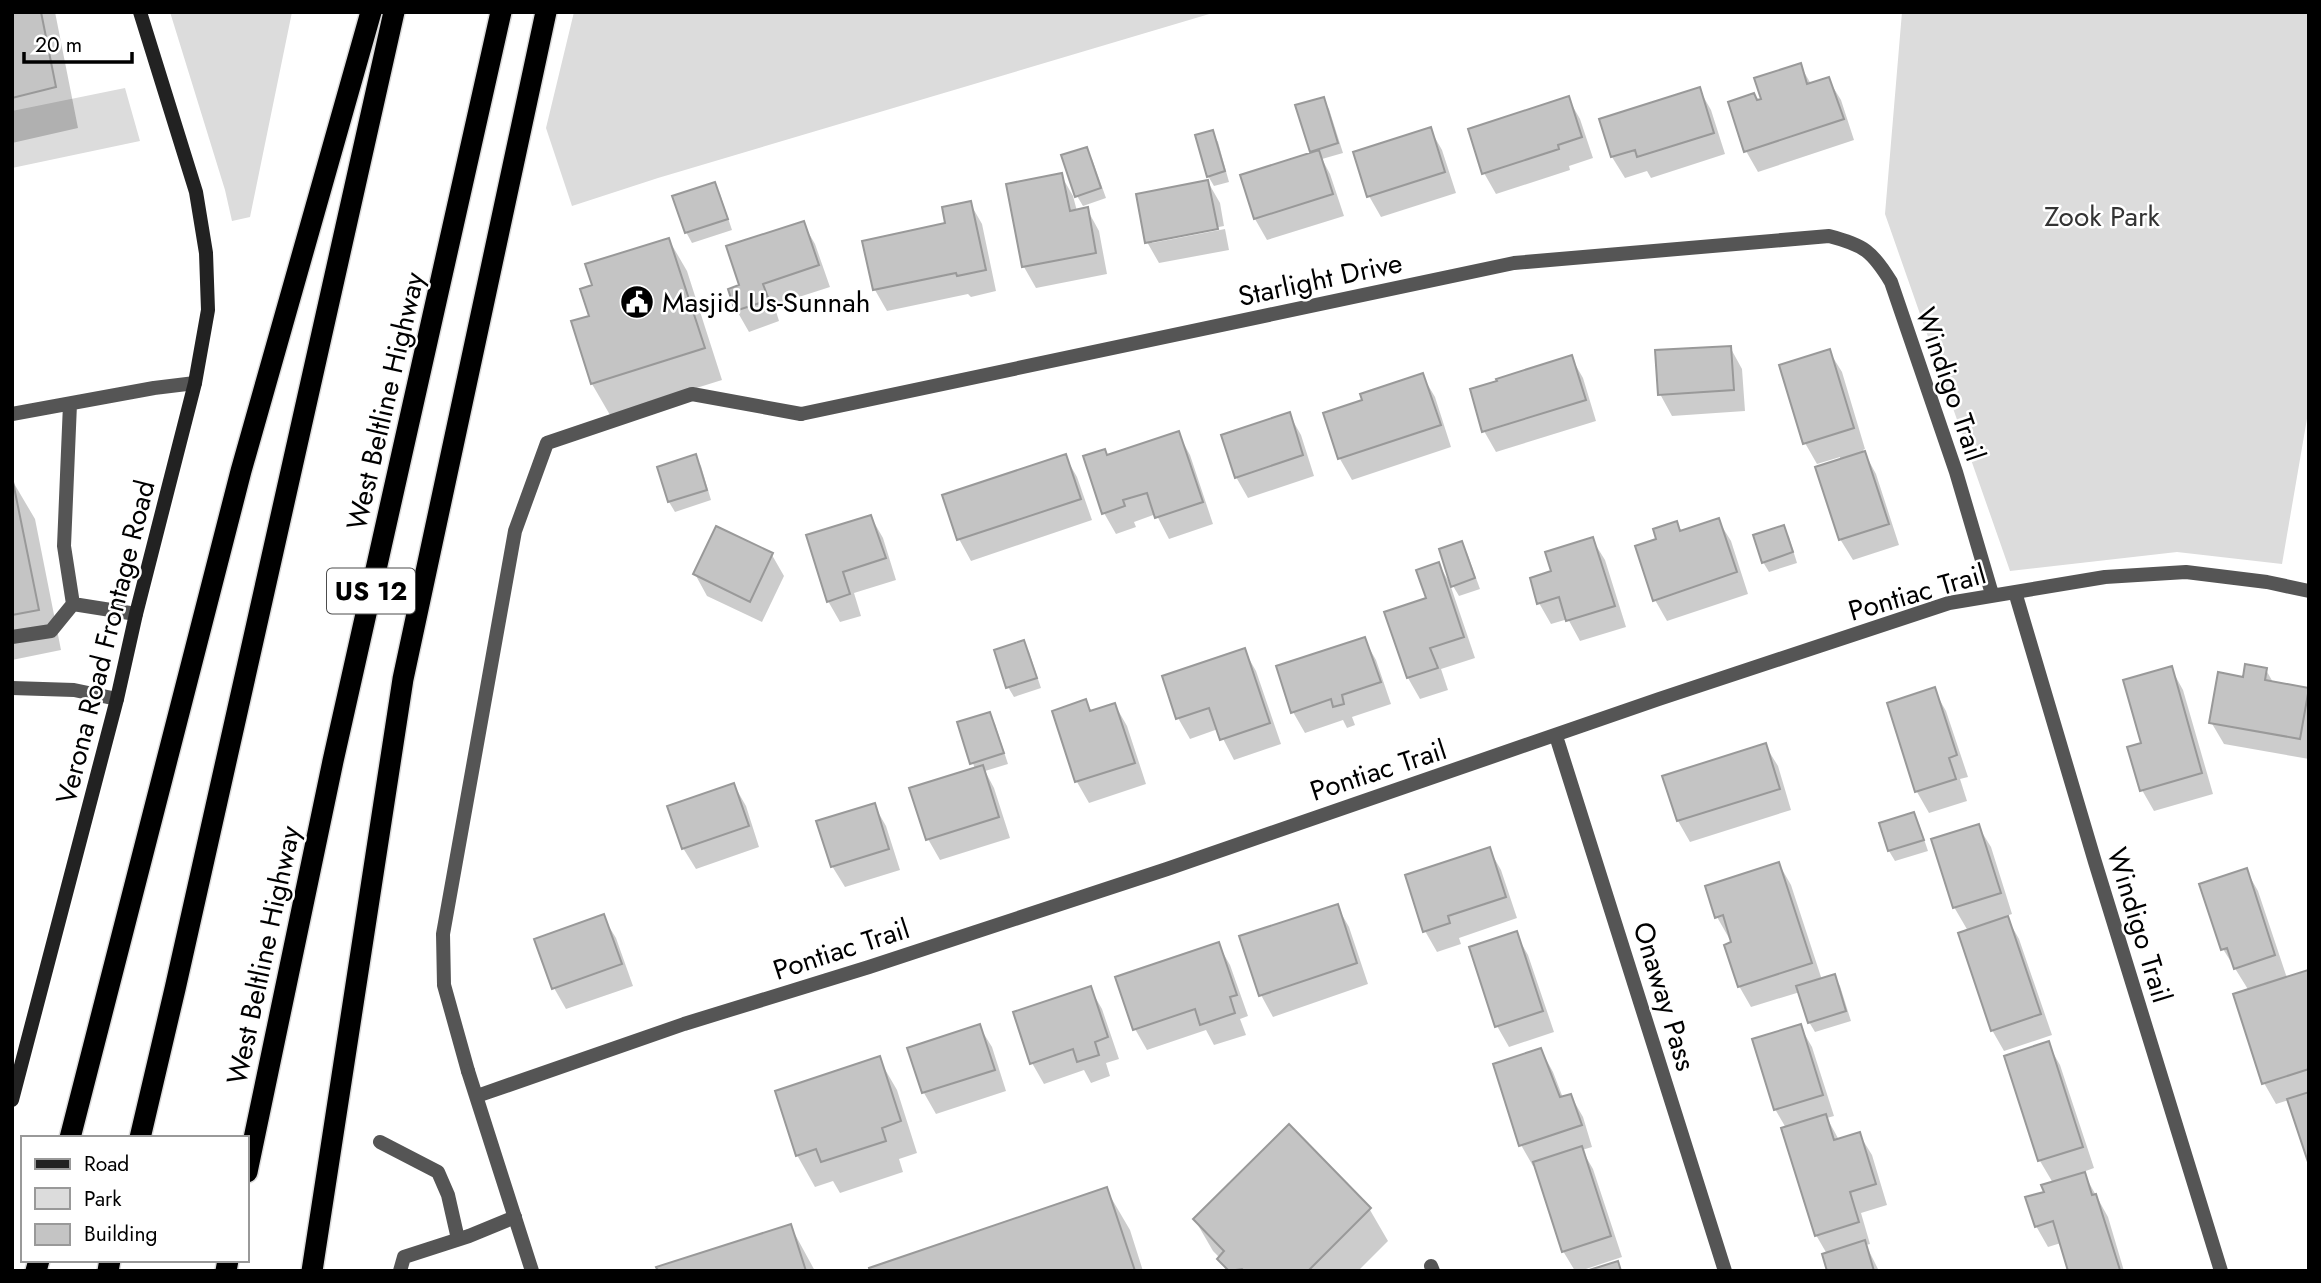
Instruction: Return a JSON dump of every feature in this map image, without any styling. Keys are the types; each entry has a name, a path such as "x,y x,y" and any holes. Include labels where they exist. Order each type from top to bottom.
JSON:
{"highway":[{"path":"71,1136 241,471 371,12"},
{"path":"140,1136 176,989 394,12"},
{"name":"West Beltline Highway","path":"248,1167 332,761 501,12"},
{"path":"312,1271 403,679 546,12"}],"street":[{"name":"Verona Road Frontage Road","path":"12,1100 117,699 195,383 208,310 206,253 196,192 141,12"},
{"name":"Starlight Drive","path":"477,1096 444,985 443,934 514,531 547,443 692,394 801,414 1514,263 1829,236 1854,243"},
{"name":"Windigo Trail","path":"1854,243 1876,258 1891,282 1956,472 1992,594"},
{"path":"12,414 195,383"},
{"path":"12,637 51,631 73,604 64,546 70,404"},
{"name":"Pontiac Trail","path":"477,1096 684,1024 869,967 1142,877 1659,699 1949,603 2105,577 2186,572 2267,582 2309,591"},
{"name":"Windigo Trail","path":"2015,592 2221,1271"},
{"path":"73,604 136,614"},
{"path":"12,688 74,690 117,699"},
{"name":"Onaway Pass","path":"1556,736 1725,1271"},
{"path":"477,1096 532,1271"},
{"path":"380,1142 438,1172 448,1195 458,1239"},
{"path":"400,1271 404,1257 515,1217"}],"green space":[{"path":"170,12 292,12 250,217 232,221 225,190"},
{"path":"574,12 1216,12 572,206 546,128"},
{"name":"Zook Park","path":"1902,12 2309,12 2309,407 2282,564 2177,552 2010,571 1885,214"},
{"path":"125,88 140,141 12,168 12,111"}],"building":[{"path":"12,12 41,12 56,87 12,98"},
{"path":"1801,63 1807,84 1829,77 1844,119 1744,152 1728,102 1754,93 1757,100 1761,99 1754,78"},
{"path":"1700,87 1714,133 1637,157 1635,150 1611,157 1599,119"},
{"path":"1569,96 1582,137 1558,145 1559,149 1482,174 1468,129"},
{"path":"1324,97 1338,143 1310,152 1295,105"},
{"path":"1431,127 1445,172 1367,197 1353,152"},
{"path":"1213,130 1225,171 1207,177 1195,135"},
{"path":"1087,147 1101,188 1075,197 1061,155"},
{"path":"1319,150 1333,194 1254,219 1240,175"},
{"path":"1062,173 1070,211 1088,207 1096,253 1022,267 1006,184"},
{"path":"1208,180 1218,229 1145,243 1136,194"},
{"path":"715,182 728,219 685,233 672,196"},
{"path":"971,201 986,270 957,276 956,273 873,290 862,241 945,223 942,207"},
{"path":"804,221 819,265 763,284 769,300 735,311 728,289 739,285 726,246"},
{"name":"Masjid Us-Sunnah","path":"669,238 705,348 591,384 571,321 589,316 580,289 592,285 585,264"},
{"path":"1731,346 1734,390 1658,395 1655,350"},
{"path":"1830,349 1854,428 1803,444 1779,365"},
{"path":"1572,355 1586,400 1482,432 1470,389"},
{"path":"1423,373 1441,425 1338,459 1323,413 1362,400 1360,394"},
{"path":"1290,412 1303,455 1235,478 1221,435"},
{"path":"1179,431 1203,502 1155,518 1147,493 1123,500 1125,506 1102,514 1083,456 1105,449 1107,455"},
{"path":"1865,451 1889,524 1839,540 1815,467"},
{"path":"696,454 707,490 668,502 657,467"},
{"path":"1066,454 1081,499 957,540 942,495"},
{"path":"12,477 39,610 12,615"},
{"path":"871,515 886,558 843,572 850,594 827,602 806,535"},
{"path":"1719,518 1737,572 1653,601 1635,546 1656,539 1653,529 1677,521 1680,531"},
{"path":"1784,525 1793,552 1762,563 1753,535"},
{"path":"716,526 773,553 750,602 693,574"},
{"path":"1593,537 1615,606 1566,621 1559,597 1537,604 1530,578 1551,571 1545,552"},
{"path":"1462,541 1475,578 1451,587 1439,549"},
{"path":"1439,562 1464,637 1430,648 1438,668 1407,678 1384,612 1426,598 1416,570"},
{"path":"1365,637 1381,682 1342,695 1344,704 1333,707 1331,699 1291,713 1276,666"},
{"path":"1024,640 1037,678 1006,688 994,650"},
{"path":"1245,648 1270,723 1220,740 1209,708 1176,719 1162,676"},
{"path":"2245,664 2267,668 2265,680 2309,688 2300,739 2209,723 2218,672 2243,677"},
{"path":"2172,666 2202,773 2140,791 2127,747 2141,743 2123,680"},
{"path":"1935,687 1957,755 1949,758 1956,779 1915,792 1887,703"},
{"path":"1086,699 1090,711 1115,703 1135,763 1075,782 1052,711"},
{"path":"990,712 1004,753 970,764 957,722"},
{"path":"1766,743 1780,789 1677,821 1662,776"},
{"path":"983,765 999,817 926,840 909,788"},
{"path":"734,783 749,826 682,849 667,806"},
{"path":"875,803 889,849 831,867 816,821"},
{"path":"1914,812 1924,840 1888,851 1879,823"},
{"path":"1979,824 2001,893 1953,908 1931,839"},
{"path":"1490,847 1506,897 1448,916 1450,923 1423,932 1405,875"},
{"path":"1779,862 1812,963 1738,987 1724,945 1731,942 1723,915 1715,918 1705,886"},
{"path":"2247,868 2275,955 2234,969 2227,948 2221,950 2199,884"},
{"path":"1338,904 1357,963 1259,996 1239,936"},
{"path":"604,914 622,964 552,989 534,939"},
{"path":"2008,916 2041,1014 1991,1031 1958,933"},
{"path":"1517,931 1543,1011 1495,1027 1469,947"},
{"path":"1219,942 1237,995 1230,997 1235,1013 1200,1025 1195,1009 1133,1030 1115,977"},
{"path":"2308,970 2309,1069 2262,1084 2233,994"},
{"path":"1835,974 1846,1011 1808,1023 1796,986"},
{"path":"1091,986 1108,1037 1095,1042 1099,1055 1077,1062 1073,1049 1030,1064 1013,1012"},
{"path":"980,1024 995,1070 922,1093 907,1048"},
{"path":"1801,1024 1823,1095 1774,1110 1752,1039"},
{"path":"2049,1041 2083,1147 2038,1161 2004,1056"},
{"path":"1541,1048 1560,1097 1571,1094 1582,1125 1519,1146 1493,1064"},
{"path":"880,1056 901,1121 882,1128 886,1141 821,1162 816,1149 796,1156 775,1091"},
{"path":"2309,1092 2309,1165 2287,1099"},
{"path":"1826,1114 1834,1140 1860,1132 1876,1184 1850,1192 1859,1222 1815,1236 1781,1128"},
{"path":"1289,1124 1371,1208 1308,1271 1229,1271 1217,1259 1224,1251 1193,1219"},
{"path":"1582,1146 1611,1236 1562,1252 1533,1162"},
{"path":"2085,1172 2092,1195 2096,1194 2120,1270 2068,1271 2053,1221 2035,1227 2025,1197 2044,1192 2041,1185"},
{"path":"1107,1187 1135,1271 870,1271 869,1268"},
{"path":"791,1224 806,1271 658,1271 656,1267"},
{"path":"1865,1240 1874,1271 1827,1271 1822,1254"},
{"path":"1618,1261 1621,1271 1586,1271"}],"place":[{"name":"Masjid Us-Sunnah","path":"637,302"}]}
